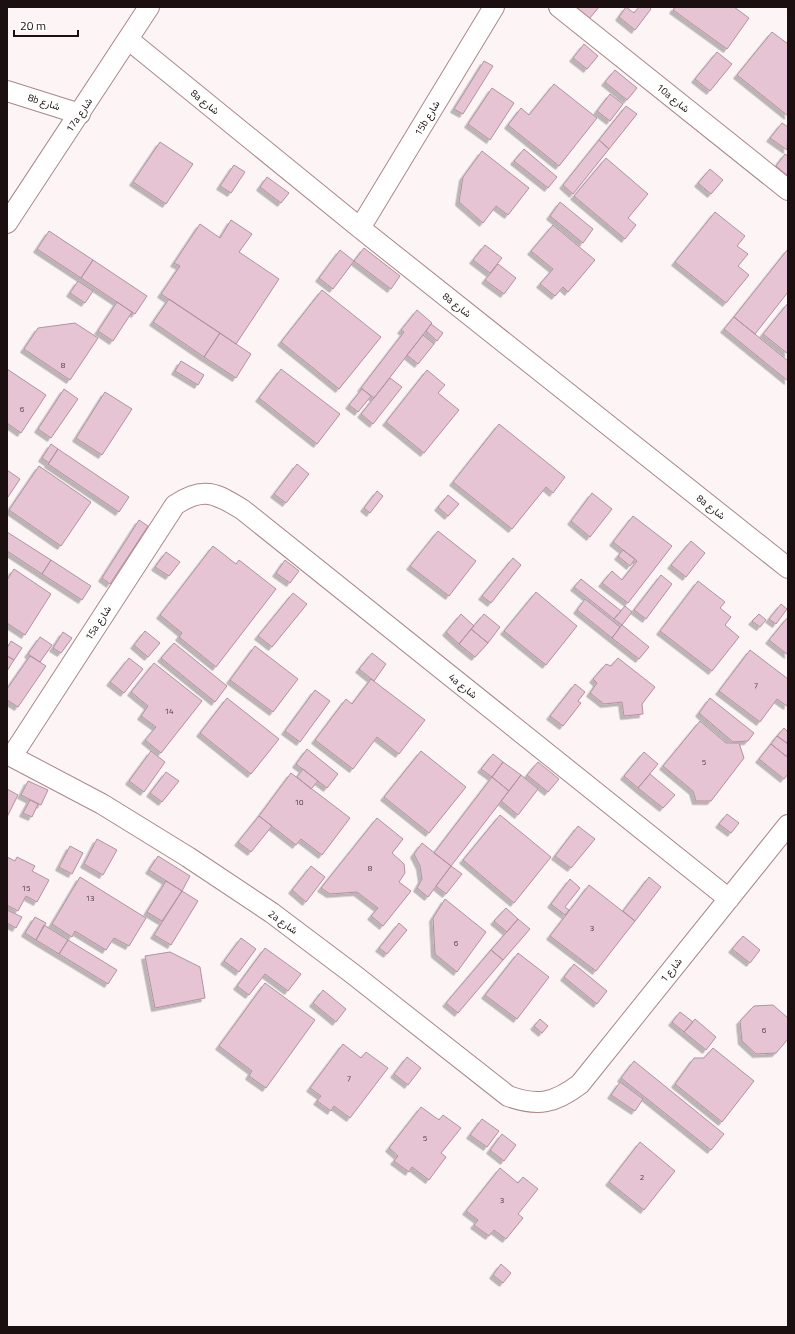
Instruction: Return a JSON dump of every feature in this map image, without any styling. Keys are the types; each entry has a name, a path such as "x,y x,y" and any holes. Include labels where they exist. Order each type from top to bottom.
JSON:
{"street":[{"name":"17a شارع","path":"7,223 129,40 149,7"},
{"name":"15b شارع","path":"360,228 494,7"},
{"name":"10a شارع","path":"559,7 788,190"},
{"name":"8a شارع","path":"129,40 360,228 788,568"},
{"name":"8b شارع","path":"7,91 80,114"},
{"name":"4a شارع","path":"189,495 208,492 227,500 242,510 729,899"},
{"name":"15a شارع","path":"10,755 166,517 175,505 189,495"},
{"name":"2a شارع","path":"10,755 108,808 188,856 266,909 353,974 508,1096 524,1102 545,1102"},
{"name":"شارع 1","path":"545,1102 564,1096 580,1084 788,825"}],"building":[{"path":"576,7 599,7 589,19"},
{"path":"626,7 634,13 639,7 649,7 651,9 635,30 619,17"},
{"path":"675,7 734,7 749,18 727,49 673,10"},
{"path":"772,32 788,44 788,116 737,75"},
{"path":"584,44 598,56 587,69 573,58"},
{"path":"717,52 732,64 710,91 695,79"},
{"path":"484,61 493,66 463,114 454,109"},
{"path":"615,70 637,88 627,100 605,82"},
{"path":"554,84 597,118 559,166 508,125 521,108 529,115"},
{"path":"492,88 514,103 490,140 468,124"},
{"path":"610,94 623,104 610,121 597,111"},
{"path":"626,106 637,114 609,149 599,140"},
{"path":"782,123 788,127 787,150 770,138"},
{"path":"599,140 609,149 573,194 563,185"},
{"path":"160,142 193,164 166,204 133,182"},
{"path":"524,149 557,177 548,188 514,161"},
{"path":"482,151 529,188 508,215 496,206 483,223 459,202 463,177"},
{"path":"785,154 788,156 788,176 776,166"},
{"path":"606,158 648,194 628,218 636,225 625,239 574,196"},
{"path":"234,165 245,172 231,193 220,186"},
{"path":"710,169 723,180 711,194 698,183"},
{"path":"267,177 289,193 281,203 260,187"},
{"path":"560,202 593,229 583,243 550,216"},
{"path":"715,212 745,236 737,246 748,254 738,266 749,275 726,303 675,262"},
{"path":"231,220 252,234 239,252 279,279 236,344 161,294 180,266 174,263 200,224 220,238"},
{"path":"553,225 595,260 568,292 563,287 555,296 540,284 553,269 531,251"},
{"path":"49,231 93,260 81,278 37,249"},
{"path":"485,245 502,258 490,273 473,260"},
{"path":"364,248 400,276 391,289 354,261"},
{"path":"788,249 788,292 755,334 734,317"},
{"path":"340,250 354,261 333,289 319,278"},
{"path":"93,260 147,296 135,314 81,278"},
{"path":"498,264 516,278 504,294 485,280"},
{"path":"78,281 93,291 85,303 70,293"},
{"path":"322,290 381,337 339,389 281,342"},
{"path":"169,299 220,333 204,357 153,322"},
{"path":"117,302 132,312 113,341 98,331"},
{"path":"788,303 788,354 763,334"},
{"path":"417,310 432,323 374,398 361,388 404,332 401,330"},
{"path":"734,317 788,361 788,381 724,329"},
{"path":"75,323 98,338 70,380 24,349 38,328"},
{"path":"431,324 443,333 437,341 426,331"},
{"path":"220,333 251,354 236,378 204,357"},
{"path":"423,335 434,344 418,364 407,355"},
{"path":"181,361 204,375 198,385 175,371"},
{"path":"7,369 46,395 21,433 7,423"},
{"path":"281,369 340,414 317,444 259,398"},
{"path":"427,370 445,385 438,393 459,410 424,453 386,422"},
{"path":"390,378 402,387 373,424 361,414"},
{"path":"64,389 78,399 51,438 38,429"},
{"path":"362,389 371,396 358,412 349,405"},
{"path":"105,392 132,409 102,455 76,438"},
{"path":"499,424 565,477 553,493 546,487 512,529 453,482"},
{"path":"51,444 58,449 49,463 42,458"},
{"path":"58,449 129,497 119,512 48,464"},
{"path":"297,464 309,474 286,503 274,494"},
{"path":"39,466 91,502 61,546 9,510"},
{"path":"7,470 20,479 8,497 7,496"},
{"path":"377,491 383,496 370,513 364,508"},
{"path":"592,493 612,509 590,537 571,521"},
{"path":"448,495 459,504 448,516 438,507"},
{"path":"633,516 672,546 628,603 602,583 612,571 622,580 637,561 613,542"},
{"path":"139,520 148,526 110,584 102,578"},
{"path":"438,531 476,561 449,596 410,566"},
{"path":"7,532 51,560 42,574 7,551"},
{"path":"691,541 705,553 686,577 671,565"},
{"path":"213,546 236,564 239,560 276,589 216,667 179,637 182,633 160,615"},
{"path":"623,550 635,559 630,566 618,556"},
{"path":"166,552 180,562 169,576 155,567"},
{"path":"513,558 521,565 491,603 482,596"},
{"path":"51,560 91,586 82,600 42,574"},
{"path":"285,560 299,571 290,583 276,573"},
{"path":"14,569 51,594 25,635 7,623 7,580"},
{"path":"661,575 672,584 646,619 634,610"},
{"path":"581,579 621,611 614,619 574,587"},
{"path":"698,581 725,602 720,608 731,617 725,625 739,637 712,671 660,631"},
{"path":"536,592 577,626 546,665 504,631"},
{"path":"293,593 307,604 272,647 258,636"},
{"path":"585,599 620,627 612,638 577,610"},
{"path":"781,604 787,609 776,624 769,619"},
{"path":"625,606 632,612 622,625 614,619"},
{"path":"461,614 474,626 459,644 446,632"},
{"path":"484,614 500,627 488,643 471,629"},
{"path":"759,614 766,620 760,627 752,621"},
{"path":"788,617 788,655 769,640"},
{"path":"622,625 649,647 639,659 612,638"},
{"path":"471,629 488,643 475,657 459,644"},
{"path":"145,631 160,643 148,657 134,645"},
{"path":"63,632 72,638 61,653 53,648"},
{"path":"40,637 52,645 40,662 28,654"},
{"path":"11,641 22,648 14,660 7,656 7,648"},
{"path":"174,643 227,686 215,702 161,658"},
{"path":"255,646 298,679 273,712 230,680"},
{"path":"750,650 788,679 787,706 777,699 760,722 719,691"},
{"path":"372,653 386,664 374,681 359,669"},
{"path":"7,656 14,660 7,671"},
{"path":"30,656 46,666 18,707 7,700 7,689"},
{"path":"129,658 143,669 124,693 110,682"},
{"path":"618,658 655,687 642,704 643,714 624,716 622,702 604,704 590,693 597,683 593,679 606,664 611,666"},
{"path":"154,663 202,701 161,753 145,740 156,727 141,716 148,706 131,692"},
{"path":"371,679 425,720 399,754 377,737 353,769 315,740 346,699 352,704"},
{"path":"575,684 585,692 578,701 581,703 563,726 550,716"},
{"path":"315,690 330,701 300,742 285,731"},
{"path":"227,698 279,739 251,774 200,733"},
{"path":"710,698 754,733 748,741 733,742 699,713"},
{"path":"700,721 726,743 739,743 744,758 711,801 696,801 693,791 663,766"},
{"path":"784,728 788,732 788,744 777,736"},
{"path":"777,736 788,744 788,753 786,756 771,744"},
{"path":"771,744 788,758 788,774 784,779 759,759"},
{"path":"307,749 338,774 327,788 296,764"},
{"path":"151,751 165,762 144,792 129,781"},
{"path":"421,751 466,787 429,833 384,797"},
{"path":"644,752 658,764 638,788 624,776"},
{"path":"493,754 503,762 492,777 481,769"},
{"path":"503,762 521,775 509,791 492,777"},
{"path":"538,762 559,779 548,792 527,775"},
{"path":"303,769 318,781 311,789 297,777"},
{"path":"166,772 179,781 162,802 150,793"},
{"path":"291,773 350,818 322,855 301,839 296,845 259,816"},
{"path":"650,774 675,795 663,808 638,788"},
{"path":"521,775 538,789 518,815 501,801"},
{"path":"492,777 509,791 451,866 434,853"},
{"path":"28,781 48,790 41,805 21,795"},
{"path":"7,789 18,795 7,817"},
{"path":"30,800 38,804 32,817 23,813"},
{"path":"727,814 739,823 731,833 719,824"},
{"path":"500,815 551,857 514,903 463,860"},
{"path":"259,816 272,826 251,852 238,842"},
{"path":"377,818 403,839 392,853 404,864 405,873 399,882 411,891 383,926 371,916 378,908 357,892 330,894 321,888"},
{"path":"578,826 595,839 571,868 555,856"},
{"path":"97,839 117,850 103,875 84,864"},
{"path":"422,843 451,866 428,897 417,888 422,879 420,866 414,854"},
{"path":"70,846 83,853 72,874 59,867"},
{"path":"158,856 190,876 182,891 149,870"},
{"path":"7,857 15,861 17,857 35,866 32,871 49,880 37,902 26,896 18,911 7,905"},
{"path":"311,866 325,877 306,902 292,890"},
{"path":"451,866 462,874 446,894 436,886"},
{"path":"80,877 146,918 129,946 114,938 106,950 75,931 72,937 52,924"},
{"path":"649,877 661,887 635,921 623,911"},
{"path":"570,879 580,888 565,907 569,910 565,915 551,904"},
{"path":"166,881 182,891 162,921 147,912"},
{"path":"589,885 635,921 596,971 550,936"},
{"path":"182,891 198,901 171,945 154,935"},
{"path":"445,899 486,932 457,972 435,954 433,918"},
{"path":"506,908 518,919 507,932 494,921"},
{"path":"7,910 22,917 16,928 7,923"},
{"path":"35,917 46,923 36,940 25,933"},
{"path":"518,919 530,929 503,960 491,950"},
{"path":"399,923 407,930 387,954 379,948"},
{"path":"44,925 68,940 59,954 36,940"},
{"path":"743,936 760,950 750,963 732,949"},
{"path":"241,938 256,949 239,972 224,961"},
{"path":"68,940 117,970 108,984 59,954"},
{"path":"265,948 301,974 288,991 265,974 249,995 237,986"},
{"path":"491,950 503,960 458,1013 446,1003"},
{"path":"170,952 200,967 205,998 155,1008 145,956"},
{"path":"518,953 549,977 517,1019 485,995"},
{"path":"574,964 607,991 597,1004 564,977"},
{"path":"265,983 315,1020 266,1088 249,1076 252,1071 219,1046"},
{"path":"323,990 346,1009 336,1022 313,1003"},
{"path":"773,1005 788,1018 788,1039 776,1053 756,1054 742,1041 740,1021 754,1006"},
{"path":"680,1012 693,1022 684,1032 672,1022"},
{"path":"540,1019 548,1026 542,1033 534,1026"},
{"path":"695,1019 716,1037 706,1050 684,1032"},
{"path":"343,1044 361,1058 366,1052 388,1068 350,1118 334,1106 331,1111 317,1101 321,1096 310,1088"},
{"path":"713,1048 754,1081 722,1122 675,1084 694,1058 704,1058"},
{"path":"407,1057 421,1068 408,1085 394,1074"},
{"path":"634,1061 724,1134 711,1150 621,1078"},
{"path":"620,1082 643,1099 635,1111 611,1095"},
{"path":"421,1107 439,1120 443,1115 461,1128 441,1153 446,1157 429,1180 412,1167 409,1172 394,1161 398,1156 389,1148"},
{"path":"482,1119 499,1131 487,1147 470,1135"},
{"path":"502,1134 516,1145 504,1161 490,1150"},
{"path":"640,1142 675,1171 644,1210 609,1182"},
{"path":"500,1168 518,1183 523,1177 538,1189 518,1214 523,1218 506,1239 494,1230 489,1236 474,1225 478,1220 466,1211"},
{"path":"501,1264 511,1273 503,1283 493,1275"}]}
